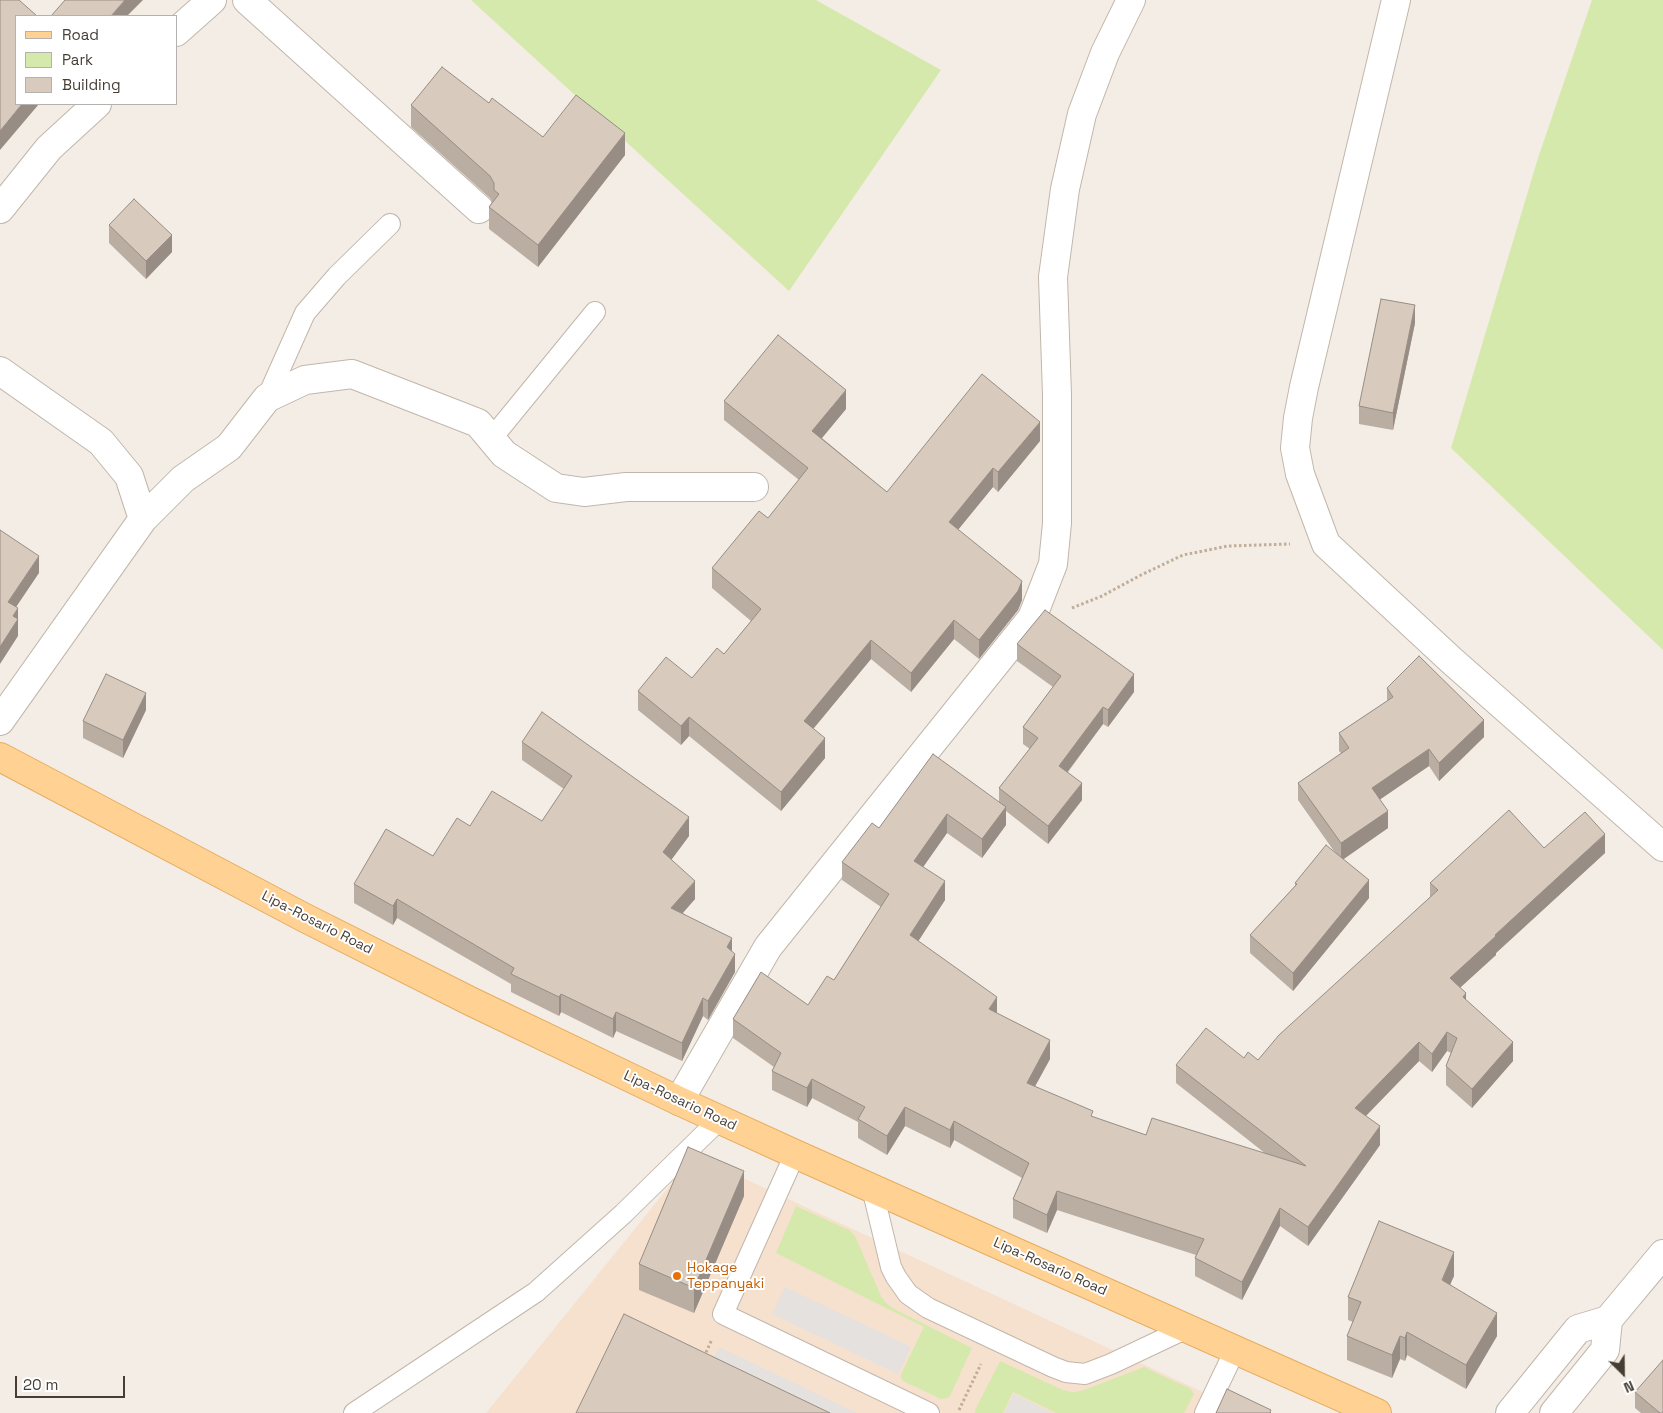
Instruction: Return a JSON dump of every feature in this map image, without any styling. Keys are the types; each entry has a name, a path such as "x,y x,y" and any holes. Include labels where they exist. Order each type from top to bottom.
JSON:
{"main road":[{"name":"Lipa-Rosario Road","path":"0,756 305,918 472,1002 679,1101 1377,1413"}],"street":[{"path":"178,30 212,0"},
{"path":"247,0 479,209"},
{"path":"679,1101 768,947 1032,618 1053,564 1057,523 1057,395 1052,277 1065,189 1082,114 1105,53 1131,0"},
{"path":"1396,0 1306,378 1298,418 1295,448 1300,474 1326,544 1451,660 1663,847"},
{"path":"0,209 49,148 96,105"},
{"path":"0,371 101,442 129,476 143,520"},
{"path":"0,721 143,520 183,479 228,447 267,398 305,380 352,374 478,423 504,454 556,488 584,492 626,487 754,487"},
{"path":"1510,1413 1578,1329 1608,1320 1663,1254"},
{"path":"1554,1413 1605,1350 1608,1320"}],"lane":[{"path":"267,398 304,313 390,224"},
{"path":"492,438 595,312"},
{"path":"354,1413 536,1292 622,1214 719,1120"},
{"path":"795,1154 723,1314 928,1413"},
{"path":"872,1188 891,1266 903,1288 914,1300 1053,1367 1076,1374 1085,1374 1111,1364 1187,1328"},
{"path":"1205,1413 1235,1350"}],"path":[{"path":"1032,618 1072,608 1102,596 1184,555 1228,546 1326,544"},
{"path":"701,1364 723,1314"},
{"path":"957,1413 994,1339"}],"shaded area":[{"path":"684,1168 728,1171 1248,1413 486,1413"},
{"path":"785,1287 911,1347 898,1374 772,1314"},
{"path":"719,1347 857,1413 788,1413 706,1374"},
{"path":"1014,1394 1052,1413 1004,1413"}],"green space":[{"path":"471,0 816,0 941,70 789,291"},
{"path":"1592,0 1663,0 1663,650 1451,448 1538,158"},
{"path":"796,1206 849,1230 855,1236 881,1296 886,1303 896,1310 972,1348 950,1396 941,1399 903,1381 901,1378 901,1374 924,1327 776,1253"},
{"path":"1000,1361 1063,1390 1072,1392 1081,1391 1144,1367 1191,1389 1194,1394 1184,1413 1056,1413 1013,1392 1003,1413 975,1413"}],"building":[{"path":"0,0 19,0 36,15 15,15 15,105 21,105 0,131"},
{"path":"65,0 125,0 112,15 52,15"},
{"path":"442,67 489,103 492,98 543,137 576,95 625,133 538,245 489,207 499,194 494,190 494,183 490,176 411,105"},
{"path":"134,199 172,235 146,261 109,225"},
{"path":"1381,299 1415,305 1393,413 1359,406"},
{"path":"778,335 846,390 812,431 887,492 982,374 1040,422 998,472 993,468 949,522 1022,581 1018,591 979,640 954,620 911,673 871,640 804,721 825,738 781,792 689,717 681,726 638,691 666,657 692,678 717,648 724,654 761,609 712,568 759,511 768,518 808,468 724,401"},
{"path":"0,530 39,556 8,602 18,608 13,616 18,619 0,647"},
{"path":"1045,610 1134,674 1108,710 1103,707 1059,766 1082,783 1048,826 999,788 1038,738 1023,727 1061,676 1017,644"},
{"path":"1419,656 1484,720 1439,763 1429,749 1372,788 1388,811 1341,843 1298,783 1349,748 1339,733 1393,697 1387,688"},
{"path":"106,674 146,693 123,740 83,721"},
{"path":"542,712 689,817 663,852 695,881 671,908 732,938 727,947 735,954 708,1001 703,998 682,1043 616,1012 613,1019 561,994 559,997 511,974 514,968 397,899 393,906 354,884 386,829 433,856 457,818 470,826 492,791 542,821 572,776 522,742"},
{"path":"933,754 1006,807 982,839 947,814 914,861 945,881 910,935 997,997 989,1009 1050,1040 1027,1083 1093,1111 1091,1116 1146,1135 1152,1118 1306,1166 1176,1065 1206,1028 1244,1058 1248,1052 1258,1060 1279,1035 1438,890 1430,883 1509,810 1544,848 1585,812 1605,834 1450,978 1466,993 1463,997 1513,1042 1472,1089 1446,1066 1457,1038 1447,1032 1432,1054 1419,1042 1355,1108 1380,1126 1308,1227 1280,1208 1242,1282 1195,1258 1204,1239 1057,1191 1047,1215 1013,1199 1029,1163 954,1121 950,1130 905,1107 887,1136 858,1119 865,1107 812,1079 807,1088 772,1071 781,1053 733,1019 761,972 808,1005 827,976 834,980 889,894 842,862 872,823 879,828"},
{"path":"1326,845 1369,880 1293,973 1250,935 1297,884 1295,883"},
{"path":"688,1147 744,1171 694,1288 639,1264"},
{"path":"1379,1221 1454,1252 1442,1280 1497,1313 1466,1365 1407,1332 1405,1338 1400,1336 1392,1355 1347,1336 1361,1302 1348,1297"},
{"path":"624,1314 830,1413 576,1413"},
{"path":"1663,1360 1663,1413 1660,1413 1635,1392"},
{"path":"1227,1389 1271,1410 1271,1413 1216,1413"}],"place":[{"name":"Hokage Teppanyaki","path":"677,1276"}]}
